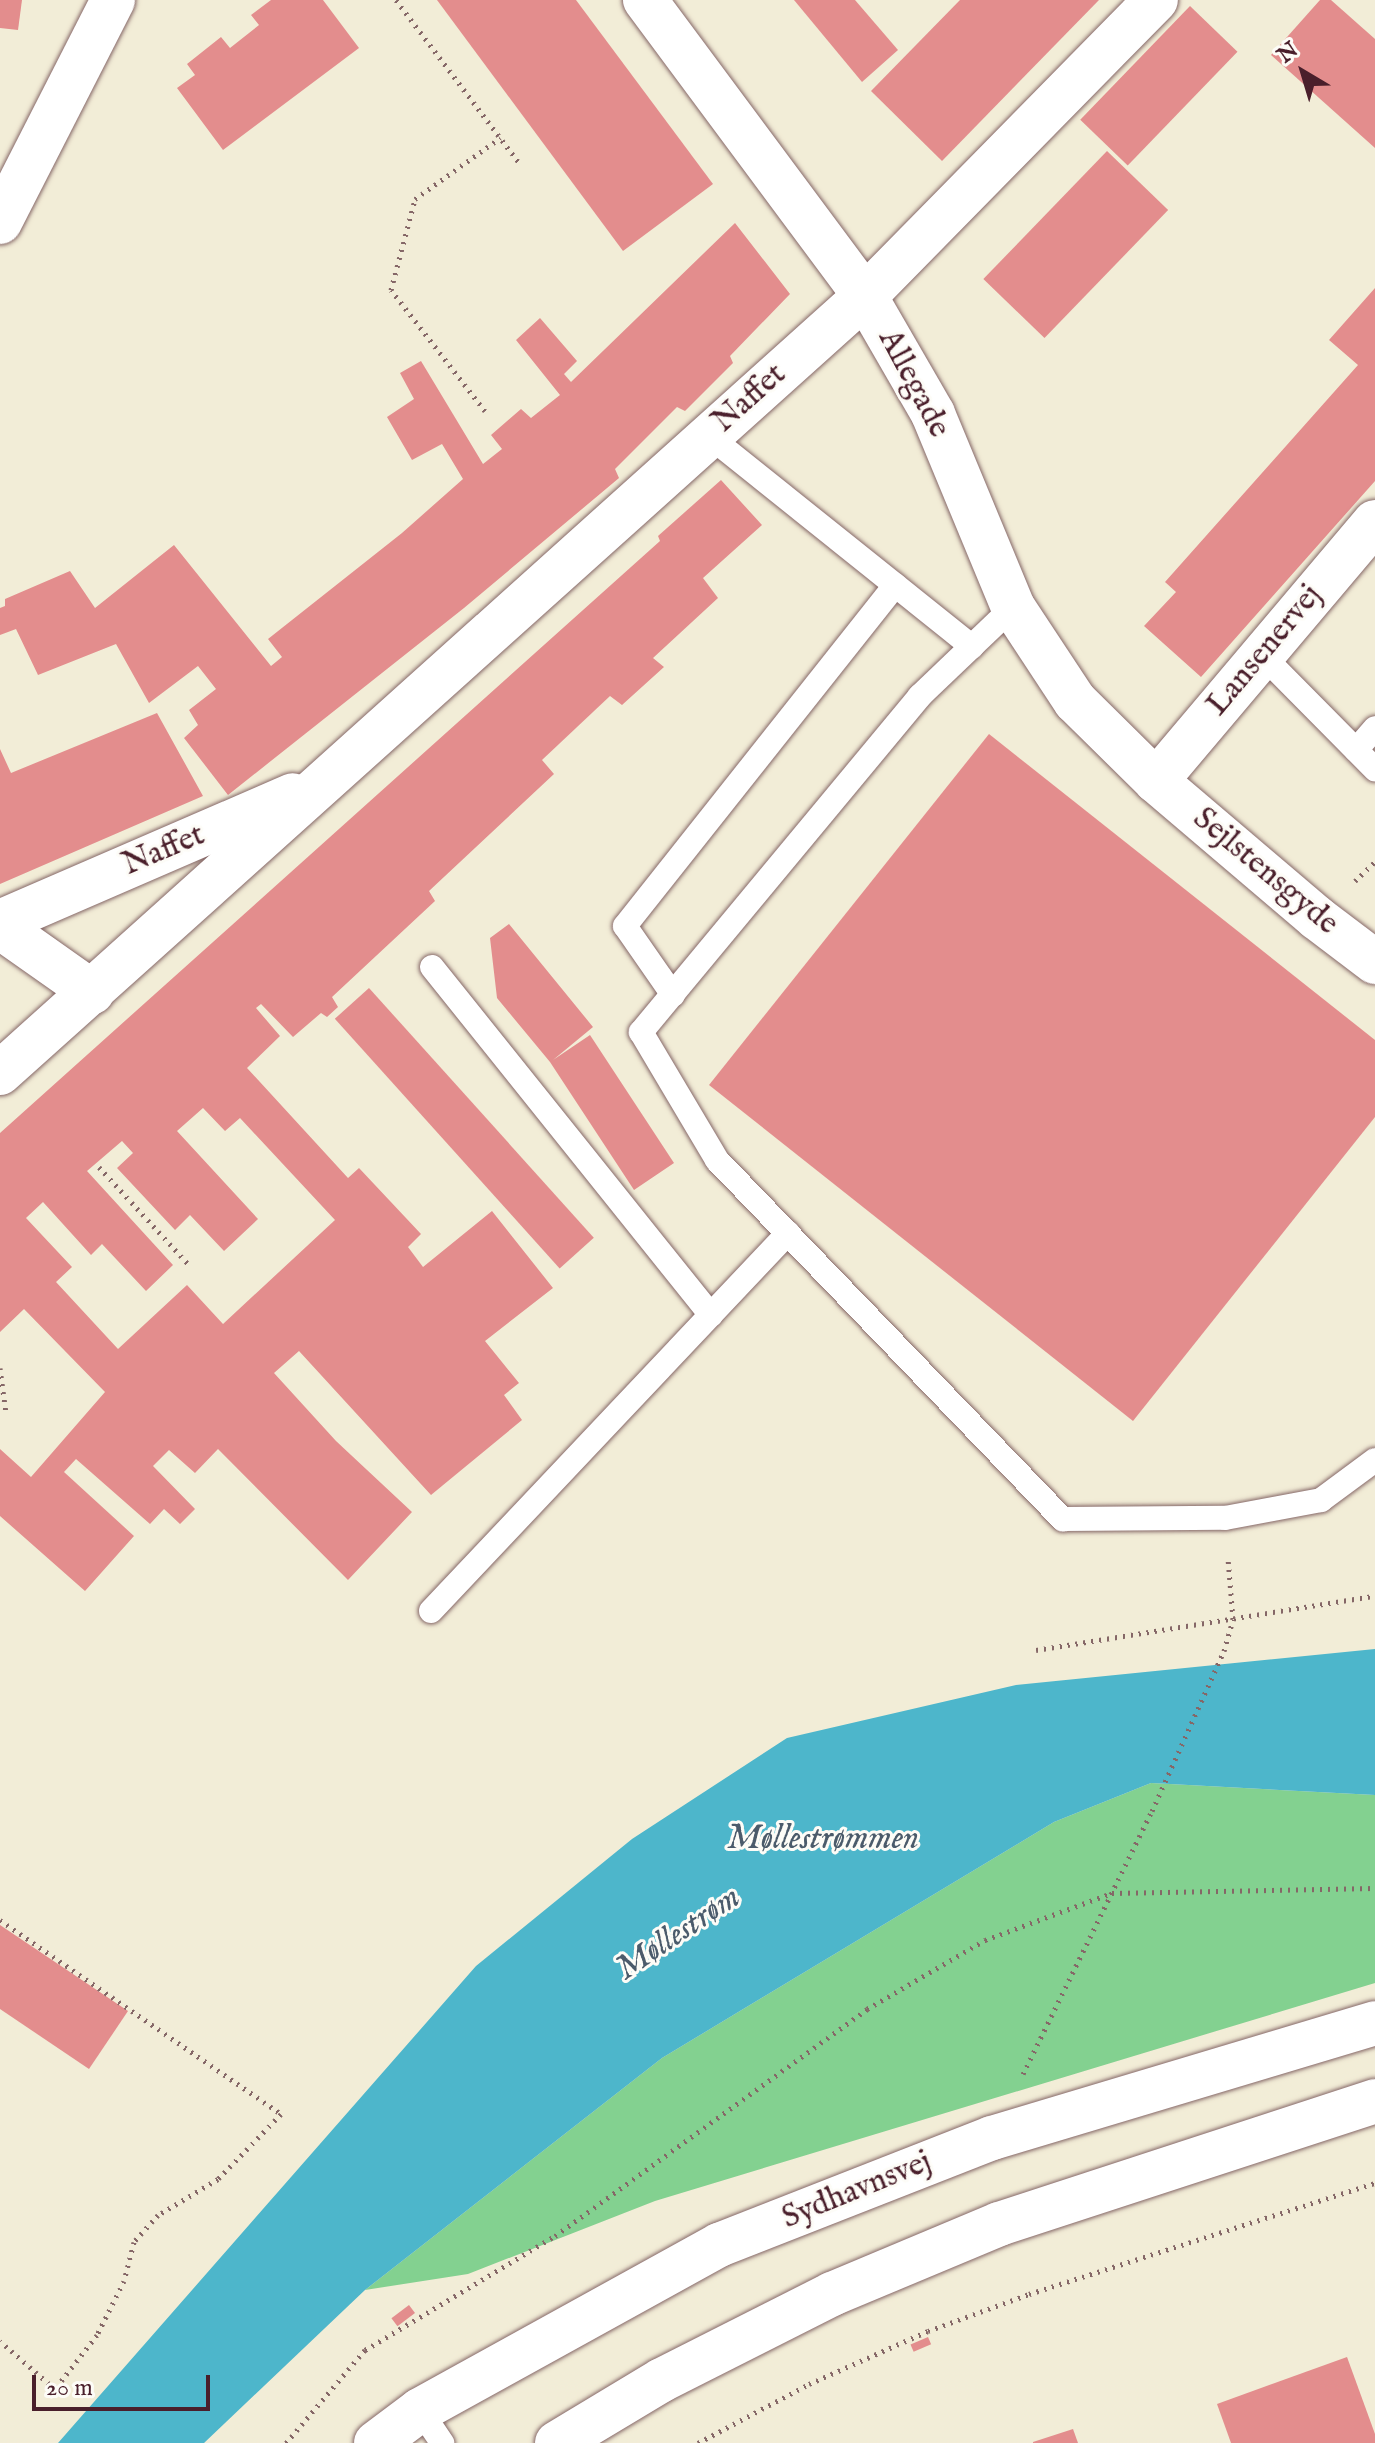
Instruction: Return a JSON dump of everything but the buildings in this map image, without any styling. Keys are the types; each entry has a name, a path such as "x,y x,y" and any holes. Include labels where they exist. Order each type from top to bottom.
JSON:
{"street":[{"path":"0,222 113,0"},
{"name":"Allegade","path":"645,0 865,296 933,414 1013,607 1075,701 1156,781"},
{"name":"Naffet","path":"0,1073 865,296 1156,0"},
{"name":"Lansenervej","path":"1156,781 1372,531"},
{"name":"Naffet","path":"0,925 328,780"},
{"name":"Sejlstensgyde","path":"1156,781 1317,918 1375,962"},
{"name":"Naffet","path":"0,925 92,992"},
{"name":"Sydhavnsvej","path":"376,2443 431,2426 719,2245 992,2138 1375,2023"},
{"path":"557,2443 662,2380 832,2294 971,2235 1375,2101"}],"lane":[{"path":"709,436 972,647"},
{"path":"673,995 625,926 895,585"},
{"path":"1013,607 920,696 641,1032 717,1160 1063,1519 1225,1518 1321,1500 1375,1460"},
{"path":"1262,655 1375,769"},
{"path":"1356,750 1375,728"},
{"path":"432,967 711,1315"},
{"path":"431,1611 788,1233"}],"path":[{"path":"396,0 520,164"},
{"path":"485,411 391,290 415,199 500,138"},
{"path":"99,1167 189,1265"},
{"path":"0,1368 6,1413"},
{"path":"992,2138 1152,1811 1224,1651 1233,1619 1225,1518"},
{"path":"1036,1650 1375,1596"},
{"path":"286,2443 365,2350 555,2236 867,2009 985,1940 1112,1893 1375,1888"},
{"path":"0,1920 281,2114 218,2179 158,2215 134,2242 124,2281 97,2335 55,2389 0,2341"},
{"path":"698,2443 809,2384 928,2331 1029,2294 1375,2183"}],"green space":[{"path":"1151,1783 1375,1795 1375,1983 655,2201 468,2274 365,2290 662,2058 1054,1822"}],"water":[{"name":"Møllestrømmen","path":"1375,1649 1375,1795 1151,1783 1054,1822 662,2058 365,2290 204,2443 58,2443 476,1966 632,1839 787,1738 1016,1685"}],"water label":[{"name":"Møllestrøm","path":"678,1933"}]}
